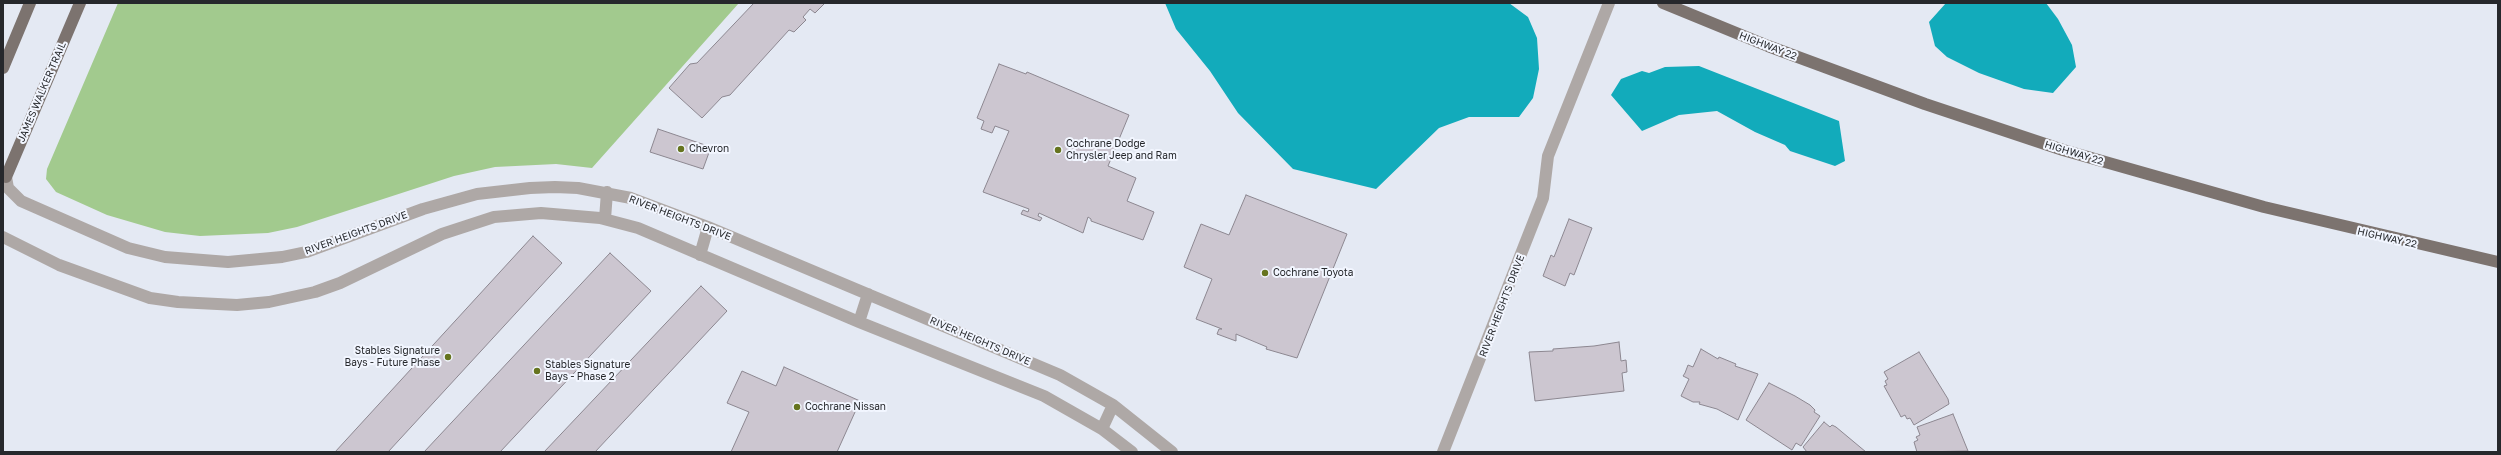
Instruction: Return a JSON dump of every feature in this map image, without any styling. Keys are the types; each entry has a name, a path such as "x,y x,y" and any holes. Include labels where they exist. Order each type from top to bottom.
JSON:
{"main road":[{"path":"3,68 30,3"},
{"name":"JAMES WALKER TRAIL","path":"4,178 80,3"},
{"name":"HIGHWAY 22","path":"1663,3 1814,63 1981,124 2055,148 2264,208 2498,262"}],"street":[{"name":"RIVER HEIGHTS DRIVE","path":"1443,452 1543,198 1548,156 1609,3"},
{"name":"RIVER HEIGHTS DRIVE","path":"4,178 8,188 21,201 128,248 165,257 228,262 275,258 306,252 423,209 477,194 549,187 578,188 607,192 637,200 708,227 1060,375 1113,405 1172,452"},
{"path":"605,219 607,192"},
{"path":"3,237 59,265 150,298 178,302 237,305 277,300 315,292 340,283 442,234 494,217 540,213 605,219 638,228 859,322 1044,396 1102,429 1132,452"},
{"path":"700,255 708,227"},
{"path":"859,322 868,294"},
{"path":"1102,429 1113,405"}],"green space":[{"path":"118,3 739,3 592,168 556,164 495,167 454,176 297,227 268,233 200,236 165,232 107,215 56,192 46,179 47,169"}],"water":[{"path":"1165,3 1509,3 1528,17 1537,38 1539,69 1533,98 1519,117 1469,117 1439,128 1376,189 1293,169 1238,113 1210,71 1176,29"},
{"path":"1946,3 2046,3 2058,19 2072,45 2076,67 2053,93 2024,89 1979,73 1947,57 1935,46 1929,22"},
{"path":"1699,66 1839,121 1845,161 1835,166 1790,151 1785,145 1755,132 1717,111 1679,115 1642,131 1611,95 1621,79 1642,71 1649,73 1665,67"}],"building":[{"path":"754,3 825,3 815,13 810,9 803,17 806,20 794,32 789,30 730,95 722,97 702,118 669,88 690,64 697,63"},
{"name":"Cochrane Dodge Chrysler Jeep and Ram","path":"999,64 1026,74 1027,72 1129,115 1108,166 1136,178 1127,201 1154,212 1143,240 1091,221 1088,217 1083,233 1039,213 1038,216 1042,218 1040,221 1021,214 1023,210 1028,212 1029,209 983,192 1009,131 995,126 992,133 981,129 984,121 977,118"},
{"name":"Chevron","path":"658,129 711,147 703,169 650,152"},
{"name":"Cochrane Toyota","path":"1246,195 1347,234 1297,358 1266,349 1267,347 1236,334 1236,341 1217,334 1219,329 1222,329 1196,319 1212,279 1184,267 1201,224 1229,235"},
{"path":"1569,219 1592,228 1574,275 1570,273 1565,286 1543,276 1551,255 1554,257"},
{"name":"Stables Signature Bays - Future Phase","path":"533,236 562,263 388,452 335,452"},
{"name":"Stables Signature Bays - Phase 2","path":"610,253 651,291 500,452 424,452"},
{"path":"701,286 727,311 595,452 544,452"},
{"path":"1619,342 1621,361 1626,360 1627,372 1622,373 1624,391 1535,401 1529,352 1553,351 1553,349 1594,346"},
{"path":"1701,349 1718,359 1719,357 1736,364 1735,366 1758,374 1738,420 1717,409 1699,404 1700,402 1693,402 1681,396 1689,379 1683,376 1688,365 1693,367"},
{"path":"1919,352 1948,399 1949,404 1914,425 1910,418 1907,419 1905,415 1901,417 1884,386 1887,385 1885,381 1888,379 1884,372"},
{"name":"Cochrane Nissan","path":"784,367 860,401 837,452 731,452 749,412 727,403 742,371 776,386"},
{"path":"1769,383 1810,405 1815,410 1814,412 1820,416 1801,446 1796,443 1792,450 1746,420"},
{"path":"1953,414 1968,451 1917,452 1914,442 1918,440 1916,437 1920,435 1917,427"},
{"path":"1824,422 1830,427 1832,425 1836,427 1866,452 1807,452 1803,447"}],"place":[{"name":"Chevron","path":"681,149"},
{"name":"Cochrane Dodge Chrysler Jeep and Ram","path":"1058,150"},
{"name":"Cochrane Toyota","path":"1265,273"},
{"name":"Stables Signature Bays - Future Phase","path":"448,357"},
{"name":"Stables Signature Bays - Phase 2","path":"537,371"},
{"name":"Cochrane Nissan","path":"797,407"}]}
